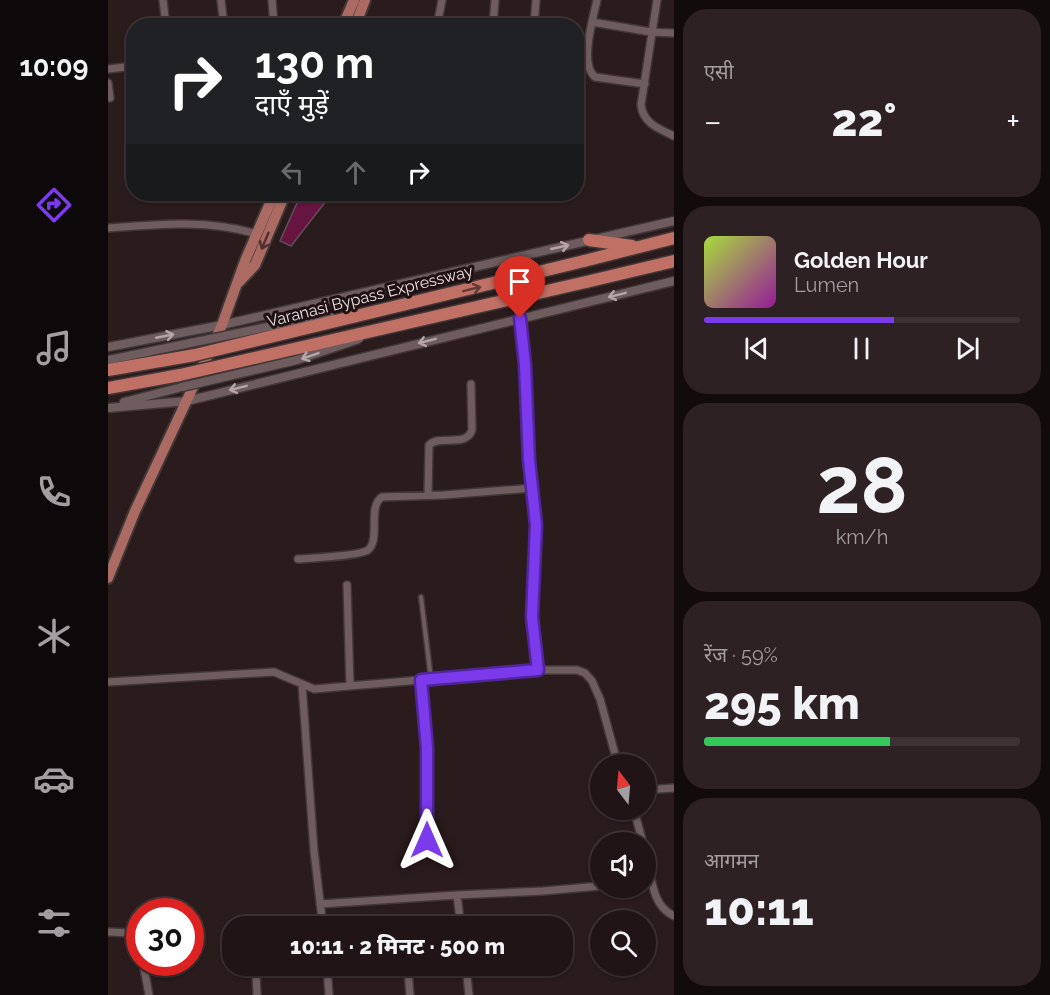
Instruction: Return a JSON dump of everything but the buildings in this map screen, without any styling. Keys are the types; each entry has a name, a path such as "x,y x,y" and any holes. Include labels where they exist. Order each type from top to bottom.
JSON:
{"highway":[{"name":"Varanasi Bypass Expressway","path":"108,370 195,355 674,238"},
{"path":"588,240 639,247"},
{"name":"Varanasi Bypass Expressway","path":"108,388 180,375 674,261"}],"main road":[{"path":"346,18 354,0"},
{"path":"358,18 365,0"},
{"path":"108,578 135,511 222,325 244,261 271,201"},
{"path":"237,284 255,265 282,201"}],"street":[{"path":"163,0 165,18"},
{"path":"221,0 223,18"},
{"path":"272,0 273,18"},
{"path":"439,18 442,0"},
{"path":"494,18 495,0"},
{"path":"535,18 536,0"},
{"path":"597,0 587,68 595,77 645,84"},
{"path":"657,0 641,105 644,115 654,126 674,136"},
{"path":"592,22 651,32 674,33"},
{"path":"108,69 126,67"},
{"path":"108,83 110,98"},
{"path":"108,347 222,325 674,221"},
{"path":"108,228 173,223 233,227 257,234"},
{"path":"108,407 187,400 674,281"},
{"path":"108,360 296,321 381,311"},
{"path":"520,318 525,365 529,460 536,525 532,617 538,670"},
{"path":"108,407 297,360 405,323"},
{"path":"428,495 429,445 435,441 458,440 471,435 471,384"},
{"path":"298,559 368,550 371,546 375,505 378,499 393,496 533,488"},
{"path":"347,585 350,686"},
{"path":"108,682 274,672 314,689 538,670 577,670 585,673 592,681 600,699 615,754"},
{"path":"421,680 427,748 427,840"},
{"path":"302,684 322,916"},
{"path":"656,789 674,788"},
{"path":"320,904 590,887"},
{"path":"457,895 460,916"},
{"path":"655,898 663,911 674,916"},
{"path":"108,932 126,933"},
{"path":"145,976 149,995"},
{"path":"256,976 257,995"},
{"path":"328,976 329,995"},
{"path":"408,976 410,995"},
{"path":"467,976 470,995"}],"lane":[{"path":"421,597 431,679"}],"route":[{"path":"427,840 427,748 421,680 538,670 532,617 536,525 529,460 525,365 520,318"}]}
